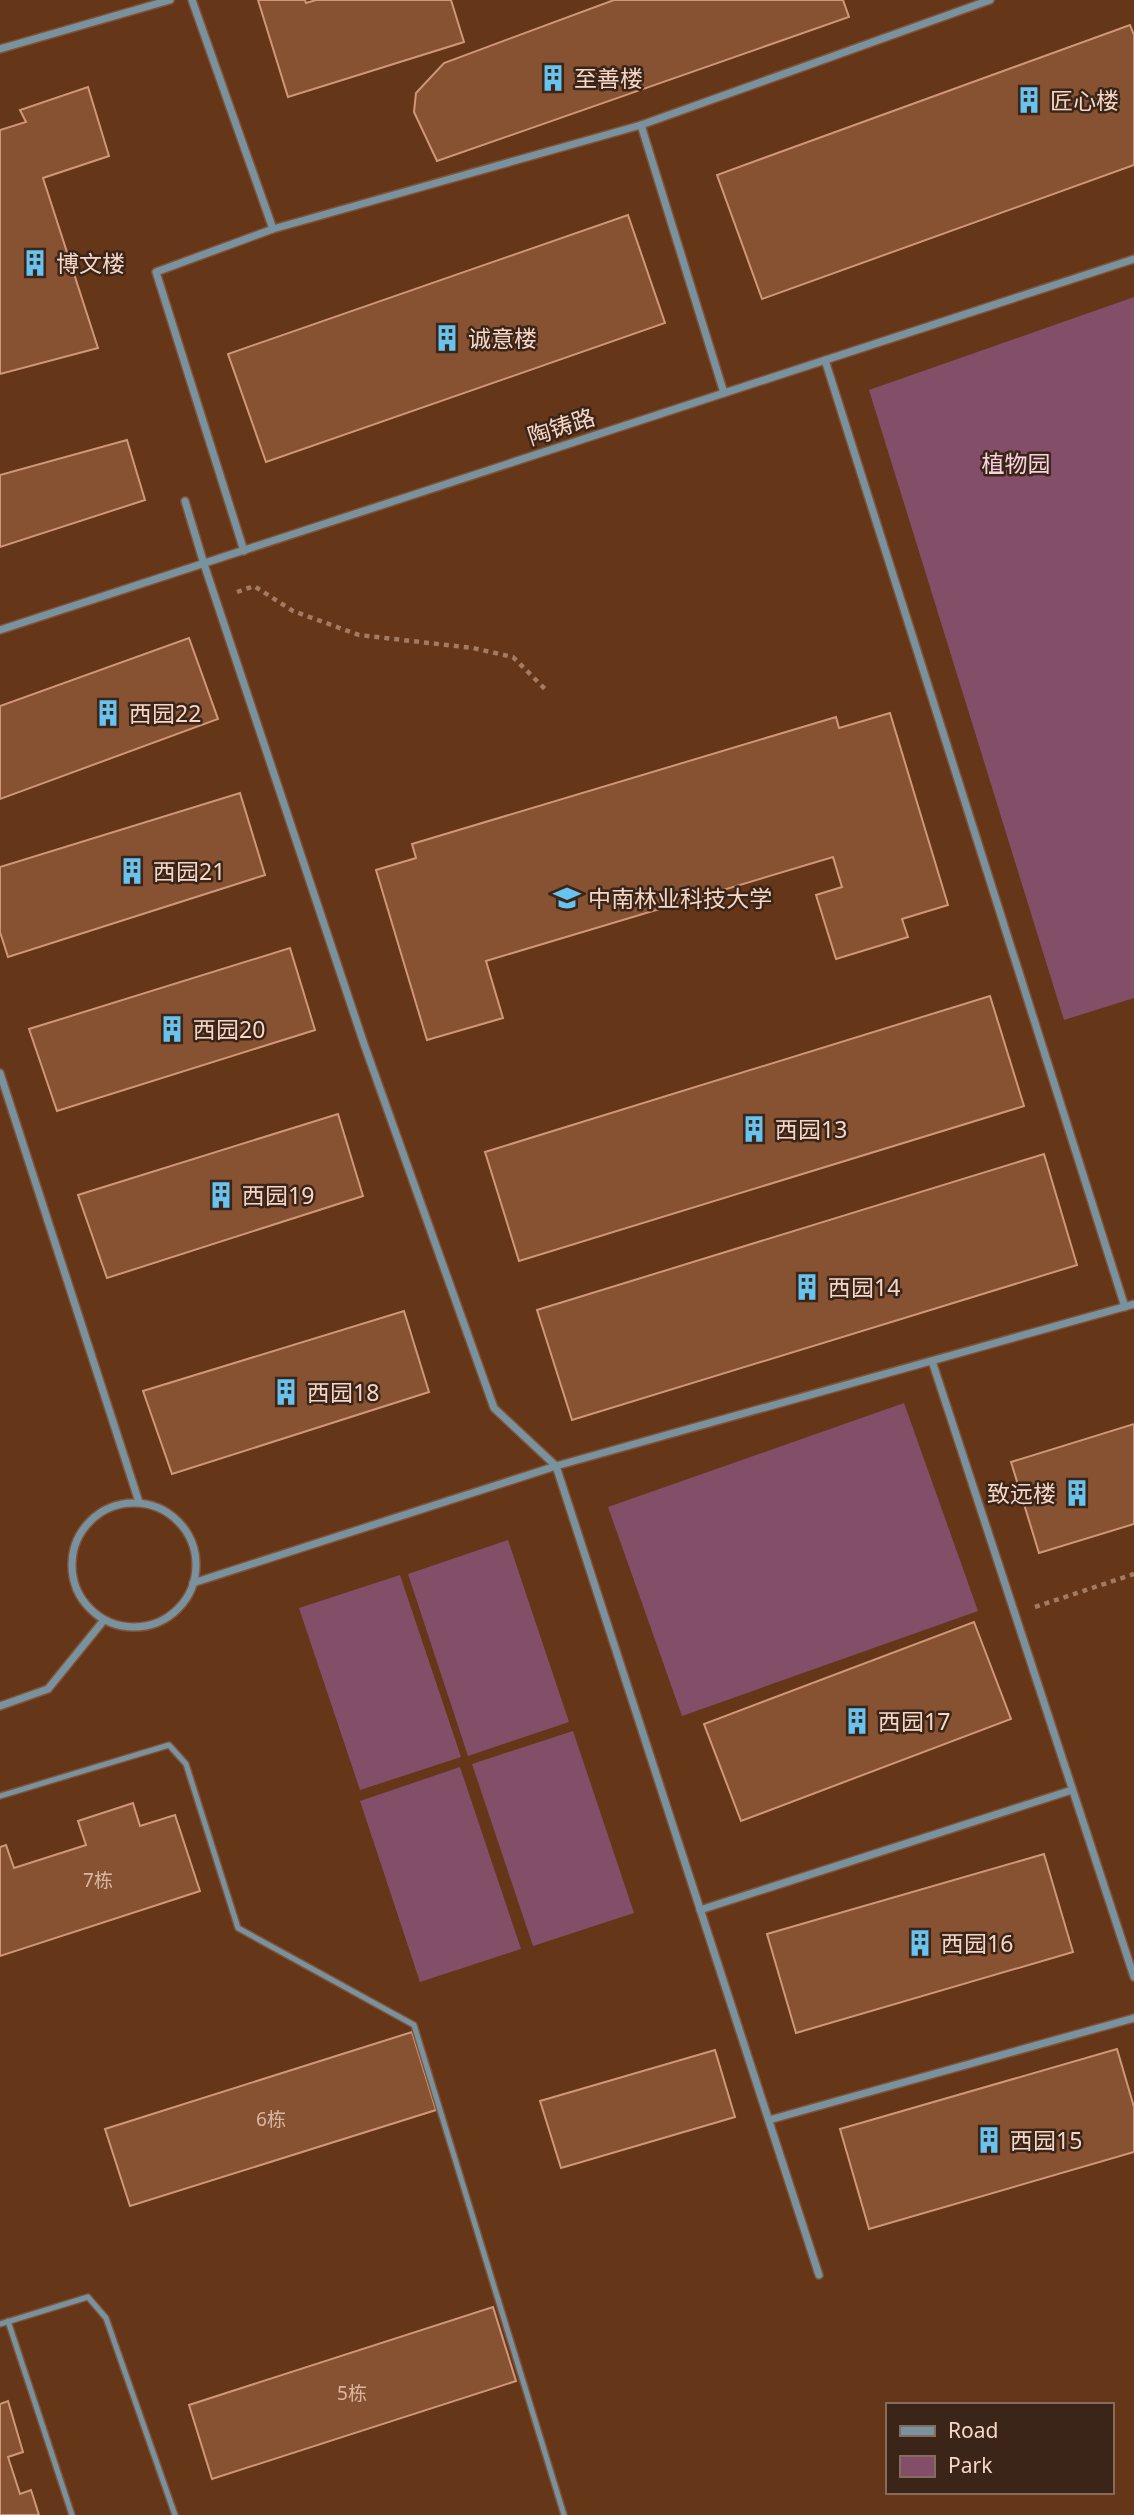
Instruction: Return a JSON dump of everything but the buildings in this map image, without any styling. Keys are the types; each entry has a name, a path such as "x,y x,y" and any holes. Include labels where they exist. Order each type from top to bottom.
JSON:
{"street":[{"path":"0,49 170,0"},
{"path":"192,0 272,229"},
{"path":"244,551 156,272 272,229 641,125 990,0"},
{"path":"641,125 724,393"},
{"name":"陶铸路","path":"0,630 1134,259"},
{"path":"825,360 1125,1307"},
{"path":"186,501 204,564 364,1044 494,1408 556,1466 819,2275"},
{"path":"0,1073 139,1502"},
{"path":"193,1583 556,1466 1134,1304"},
{"path":"932,1361 1134,1977"},
{"path":"139,1502 160,1508 179,1521 191,1539 196,1562 193,1583 183,1603 166,1618 145,1626 124,1626 104,1620 88,1607 76,1590 72,1570 73,1549 82,1530 96,1515 117,1505 139,1502"},
{"path":"0,1706 48,1689 104,1620"},
{"path":"700,1910 1072,1790"},
{"path":"769,2120 1134,2018"}],"lane":[{"path":"0,1796 169,1745 186,1763 239,1928 414,2025 564,2515"},
{"path":"0,2323 88,2297 106,2318 176,2515"},
{"path":"8,2321 72,2515"}],"path":[{"path":"216,600 254,586 293,611 359,635 473,648 513,657 545,689"},
{"path":"1015,1613 1134,1574"}],"green space":[{"name":"植物园","path":"1134,297 1134,998 1064,1020 869,390"},
{"path":"904,1403 978,1611 682,1716 608,1507"},
{"path":"508,1540 569,1722 468,1756 408,1574"},
{"path":"400,1575 461,1757 360,1790 299,1608"},
{"path":"573,1731 634,1913 533,1946 472,1764"},
{"path":"460,1767 521,1949 420,1982 360,1801"}],"place":[{"name":"至善楼","path":"553,78"},
{"name":"匠心楼","path":"1029,100"},
{"name":"博文楼","path":"35,263"},
{"name":"诚意楼","path":"447,338"},
{"name":"西园22","path":"108,713"},
{"name":"西园21","path":"132,871"},
{"name":"中南林业科技大学","path":"567,898"},
{"name":"西园20","path":"172,1029"},
{"name":"西园13","path":"754,1129"},
{"name":"西园19","path":"221,1195"},
{"name":"西园14","path":"807,1287"},
{"name":"西园18","path":"286,1392"},
{"name":"致远楼","path":"1077,1493"},
{"name":"西园17","path":"857,1721"},
{"name":"西园16","path":"920,1943"},
{"name":"西园15","path":"989,2140"}]}
